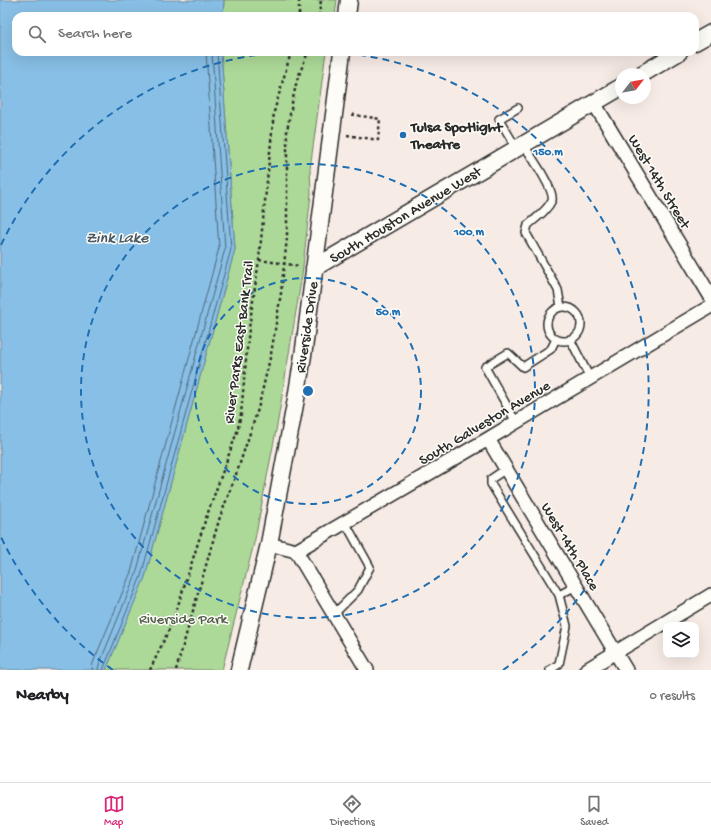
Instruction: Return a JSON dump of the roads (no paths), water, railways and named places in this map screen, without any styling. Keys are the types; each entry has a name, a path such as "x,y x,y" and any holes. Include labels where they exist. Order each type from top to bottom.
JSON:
{"street":[{"path":"348,12 349,0"},
{"path":"699,40 711,33"},
{"name":"Riverside Drive","path":"239,670 269,544 304,349 341,56"},
{"path":"651,69 672,56"},
{"name":"South Houston Avenue West","path":"314,268 615,91"},
{"name":"West 14th Street","path":"594,103 711,297"},
{"name":"South Galveston Avenue","path":"296,551 711,306"},
{"name":"West 14th Place","path":"488,439 626,670"},
{"path":"269,544 296,551 367,670"},
{"path":"586,670 711,596"}],"lane":[{"path":"518,108 499,119 551,190 552,199 544,211 528,225 526,233 558,290 561,307"},
{"path":"561,307 572,309 580,318 580,330 577,335 567,340 556,339 548,330 548,318 551,313 561,307"},
{"path":"516,422 485,367 508,353 523,367 551,349 556,339"},
{"path":"570,339 590,378"},
{"path":"506,469 492,479 491,484 559,595 567,626 559,664 550,670"},
{"path":"334,614 358,590 370,567 345,522"},
{"path":"559,595 576,586"}],"water":[{"name":"Zink Lake","path":"0,0 224,0 223,12 12,12 12,56 221,56 235,249 145,577 106,670 0,670"}],"place":[{"name":"Tulsa Spotlight Theatre","path":"403,135"}],"park label":[{"name":"Riverside Park","path":"183,618"}]}
